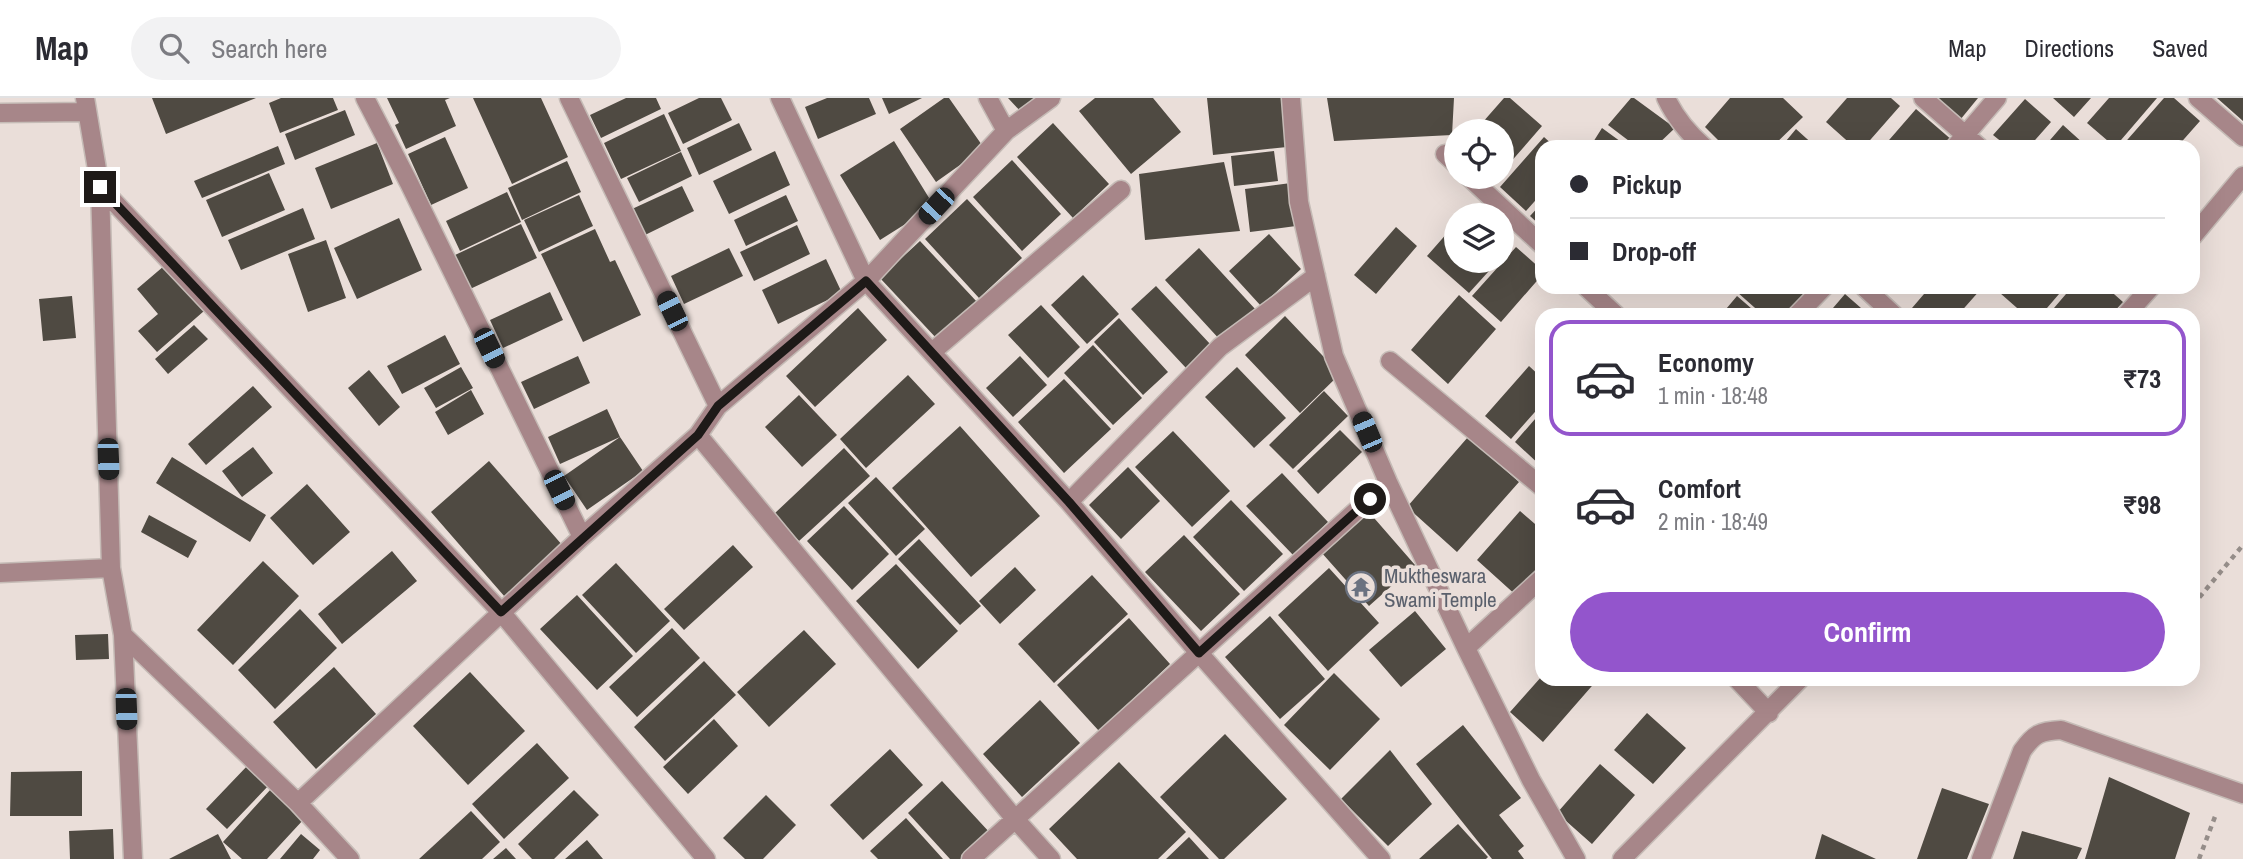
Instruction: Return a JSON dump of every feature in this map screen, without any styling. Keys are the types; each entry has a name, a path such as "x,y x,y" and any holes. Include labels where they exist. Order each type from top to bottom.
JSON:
{"street":[{"path":"365,98 582,537"},
{"path":"569,98 718,406"},
{"path":"780,98 866,281 1069,502 1381,859"},
{"path":"988,98 1006,131"},
{"path":"298,803 582,537 698,435 718,406 866,281 1006,131 1051,98"},
{"path":"1291,98 1299,202 1334,356 1388,482 1466,648 1531,780 1576,859"},
{"path":"1666,98 1679,120 1696,140"},
{"path":"1923,98 1963,140"},
{"path":"1968,140 1997,98"},
{"path":"2198,98 2243,137"},
{"path":"0,113 86,105 100,187 111,568 123,635 133,859"},
{"path":"2200,228 2243,176"},
{"path":"100,187 501,612 706,859"},
{"path":"1482,189 1535,238"},
{"path":"932,352 1121,190"},
{"path":"1069,502 1220,347 1316,276"},
{"path":"1594,294 1608,308"},
{"path":"1804,308 1817,294"},
{"path":"1872,294 1886,308"},
{"path":"2131,308 2142,294"},
{"path":"1390,361 1535,481"},
{"path":"698,435 1014,819 1051,859"},
{"path":"971,859 1388,482"},
{"path":"0,573 111,568"},
{"path":"1466,648 1535,584"},
{"path":"123,635 298,803 350,859"},
{"path":"1744,686 1769,713"},
{"path":"1622,859 1794,686"},
{"path":"1981,859 2022,751 2030,739 2043,731 2060,730 2235,790"}],"path":[{"path":"2200,597 2243,545"},
{"path":"2199,859 2235,790"}],"building":[{"path":"152,98 256,98 166,134"},
{"path":"281,98 333,98 338,110 280,133 269,103"},
{"path":"387,98 450,98 445,100 456,126 406,149 395,125 399,123"},
{"path":"473,98 541,98 568,157 512,184"},
{"path":"626,98 656,98 661,109 601,138 590,115"},
{"path":"699,98 721,98 732,120 683,144 668,113"},
{"path":"827,98 869,98 876,114 818,139 805,107"},
{"path":"882,98 922,98 889,114"},
{"path":"944,98 949,98 984,148 936,182 900,129"},
{"path":"1008,98 1042,98 1022,113"},
{"path":"1095,98 1153,98 1181,132 1131,174 1079,111"},
{"path":"1207,98 1282,98 1287,147 1213,155"},
{"path":"1327,98 1454,98 1453,119 1444,119 1444,135 1334,141"},
{"path":"1504,98 1510,98 1542,126 1514,158 1514,119 1486,119"},
{"path":"1631,98 1634,98 1675,128 1662,140 1628,140 1608,125"},
{"path":"1730,98 1783,98 1803,117 1779,140 1718,140 1705,127"},
{"path":"1847,98 1891,98 1900,106 1870,140 1846,140 1826,122"},
{"path":"1935,98 1978,98 1960,120"},
{"path":"2053,98 2091,98 2074,117"},
{"path":"2109,98 2157,98 2121,140 2107,140 2087,123"},
{"path":"2164,98 2174,98 2200,121 2183,140 2127,140"},
{"path":"2217,98 2243,98 2243,121"},
{"path":"2025,99 2051,122 2035,140 1999,140 1993,135"},
{"path":"1916,109 1952,140 1889,140"},
{"path":"345,110 355,135 295,160 285,134"},
{"path":"664,114 681,151 621,179 604,143"},
{"path":"739,123 752,150 699,175 687,148"},
{"path":"1053,123 1109,184 1073,218 1017,157"},
{"path":"2063,125 2080,140 2050,140"},
{"path":"1602,128 1618,140 1594,140"},
{"path":"1796,129 1808,140 1787,140"},
{"path":"445,137 468,188 431,205 408,154"},
{"path":"894,141 934,206 880,240 840,175"},
{"path":"377,143 393,184 331,209 315,168"},
{"path":"278,146 285,164 202,198 194,181"},
{"path":"1535,147 1535,201 1526,211 1502,189 1514,189 1514,171"},
{"path":"775,151 790,185 729,214 713,181"},
{"path":"1274,151 1278,181 1234,186 1231,156"},
{"path":"681,152 692,176 639,202 627,178"},
{"path":"1012,160 1061,214 1022,251 973,197"},
{"path":"567,161 581,192 522,220 508,188"},
{"path":"1224,162 1240,231 1145,240 1139,174"},
{"path":"269,173 285,210 222,237 206,200"},
{"path":"1291,183 1296,226 1250,232 1245,189"},
{"path":"682,186 694,211 645,235 632,209"},
{"path":"507,192 521,222 460,251 446,221"},
{"path":"579,195 593,226 539,252 524,220"},
{"path":"786,195 798,221 746,246 734,220"},
{"path":"967,199 1022,258 979,298 925,239"},
{"path":"303,208 315,239 241,270 228,240"},
{"path":"399,218 422,270 357,299 334,248"},
{"path":"521,224 537,258 470,289 455,255"},
{"path":"797,225 810,254 754,281 740,252"},
{"path":"1396,227 1417,246 1376,294 1354,275"},
{"path":"595,229 610,262 615,260 641,315 583,342 541,254"},
{"path":"1269,234 1301,269 1261,306 1229,271"},
{"path":"1444,237 1444,271 1427,256"},
{"path":"326,240 346,298 308,312 288,254"},
{"path":"920,241 978,303 938,340 880,278"},
{"path":"1516,247 1535,264 1535,283 1501,322 1472,296 1493,273 1514,273"},
{"path":"729,248 743,276 684,304 671,276"},
{"path":"1199,248 1256,310 1222,342 1165,280"},
{"path":"826,259 842,293 778,324 762,290"},
{"path":"164,266 204,311 157,352 138,331 158,314 137,289"},
{"path":"1446,273 1487,273 1469,293"},
{"path":"1083,275 1119,314 1087,344 1051,305"},
{"path":"1156,286 1211,345 1186,368 1131,309"},
{"path":"550,292 563,320 503,348 490,320"},
{"path":"1739,294 1805,294 1793,308 1755,308"},
{"path":"1845,294 1861,308 1833,308"},
{"path":"1924,294 1977,294 1964,308 1912,308"},
{"path":"2001,294 2059,294 2047,308 2017,308"},
{"path":"2066,294 2114,294 2123,302 2117,308 2054,308"},
{"path":"1459,295 1496,329 1448,384 1411,350"},
{"path":"72,296 76,338 43,341 39,299"},
{"path":"1737,296 1751,308 1727,308"},
{"path":"1041,305 1080,347 1048,378 1008,335"},
{"path":"858,308 887,340 815,407 786,376"},
{"path":"1285,316 1340,374 1300,413 1245,355"},
{"path":"1119,318 1168,372 1143,395 1094,342"},
{"path":"194,325 208,339 168,374 155,359"},
{"path":"445,335 460,364 402,394 387,366"},
{"path":"1093,345 1142,398 1113,425 1064,373"},
{"path":"578,356 590,383 534,409 521,382"},
{"path":"1020,356 1047,385 1013,417 986,388"},
{"path":"1529,366 1535,372 1535,412 1511,439 1485,416"},
{"path":"461,367 473,388 436,408 424,388"},
{"path":"1237,367 1286,418 1254,448 1205,397"},
{"path":"369,370 400,407 379,426 348,388"},
{"path":"908,375 935,404 866,468 840,439"},
{"path":"1064,379 1111,429 1064,473 1018,422"},
{"path":"253,386 272,407 206,465 188,444"},
{"path":"471,390 484,414 448,435 435,412"},
{"path":"1324,391 1348,416 1293,469 1269,445"},
{"path":"799,395 837,435 802,467 765,427"},
{"path":"607,409 620,437 560,464 548,437"},
{"path":"1535,419 1535,461 1515,442"},
{"path":"960,426 1040,516 971,577 892,488"},
{"path":"1340,430 1362,452 1318,494 1297,471"},
{"path":"1173,431 1230,491 1192,527 1135,467"},
{"path":"620,437 643,471 587,510 564,476"},
{"path":"1468,437 1519,482 1457,552 1407,507"},
{"path":"253,447 273,473 242,497 222,471"},
{"path":"844,448 870,476 799,541 774,514"},
{"path":"172,457 266,515 250,542 156,483"},
{"path":"489,461 563,546 505,597 431,512"},
{"path":"1128,467 1160,501 1121,539 1089,505"},
{"path":"1282,473 1328,522 1294,556 1246,506"},
{"path":"876,477 925,529 896,556 848,503"},
{"path":"307,484 350,532 313,565 270,518"},
{"path":"1231,500 1283,554 1244,591 1193,537"},
{"path":"844,506 889,554 852,590 807,541"},
{"path":"1368,511 1415,565 1369,606 1321,552"},
{"path":"1520,511 1535,524 1535,578 1518,597 1477,560"},
{"path":"149,515 197,541 188,558 141,532"},
{"path":"1184,535 1240,594 1201,631 1145,572"},
{"path":"919,539 981,606 960,625 898,559"},
{"path":"733,545 753,567 684,630 664,609"},
{"path":"392,551 417,581 342,644 318,614"},
{"path":"263,561 299,596 233,665 197,630"},
{"path":"616,563 670,621 636,653 582,595"},
{"path":"896,564 958,631 918,669 856,601"},
{"path":"1015,567 1036,590 1000,624 979,601"},
{"path":"1329,568 1379,623 1328,671 1278,615"},
{"path":"1092,575 1128,614 1054,683 1018,644"},
{"path":"577,595 633,656 597,690 540,629"},
{"path":"300,609 337,648 275,709 238,670"},
{"path":"1415,611 1446,649 1401,687 1369,650"},
{"path":"1270,616 1325,679 1280,719 1225,657"},
{"path":"1129,618 1170,664 1099,731 1057,685"},
{"path":"672,628 700,658 637,717 609,687"},
{"path":"804,630 836,664 769,727 737,692"},
{"path":"108,634 109,659 76,660 75,635"},
{"path":"704,661 736,695 665,761 634,727"},
{"path":"334,667 376,714 316,769 273,722"},
{"path":"470,672 525,731 468,785 413,726"},
{"path":"1334,673 1380,719 1330,770 1284,725"},
{"path":"1535,684 1535,686 1592,686 1543,742 1510,712"},
{"path":"1040,700 1080,743 1022,797 983,754"},
{"path":"1647,713 1686,748 1653,784 1614,750"},
{"path":"714,719 738,746 688,794 663,767"},
{"path":"1463,725 1521,798 1499,815 1524,846 1518,851 1524,859 1492,859 1416,764"},
{"path":"1225,734 1287,799 1224,859 1219,859 1160,797"},
{"path":"537,743 569,778 504,839 472,804"},
{"path":"890,749 923,785 863,840 830,805"},
{"path":"1390,750 1432,804 1388,846 1341,799"},
{"path":"1119,762 1186,832 1158,859 1077,859 1049,829"},
{"path":"249,764 270,784 227,829 206,809"},
{"path":"1600,764 1635,795 1592,844 1557,813"},
{"path":"82,771 82,816 10,816 11,772"},
{"path":"2109,777 2190,813 2175,859 2085,859"},
{"path":"942,781 991,834 965,859 950,859 908,813"},
{"path":"1942,788 1989,804 1967,859 1917,859"},
{"path":"271,789 304,819 267,859 242,859 223,842"},
{"path":"574,790 599,815 554,859 532,859 518,844"},
{"path":"766,795 796,825 763,859 745,859 723,838"},
{"path":"471,811 500,842 482,859 419,859"},
{"path":"906,818 943,859 878,859 870,851"},
{"path":"1458,824 1488,857 1486,859 1419,859"},
{"path":"113,829 114,859 70,859 69,831"},
{"path":"2022,831 2082,848 2077,859 2013,859"},
{"path":"218,834 231,859 169,859"},
{"path":"301,834 320,850 313,859 280,859"},
{"path":"1822,834 1876,859 1815,859"},
{"path":"1189,837 1209,859 1166,859"},
{"path":"587,840 603,859 565,859"},
{"path":"506,848 516,859 493,859"}],"place":[{"name":"Muktheswara Swami Temple","path":"1361,587"}],"route":[{"path":"100,187 501,612 698,435 718,406 866,281 1069,502 1199,653 1370,499"}]}
